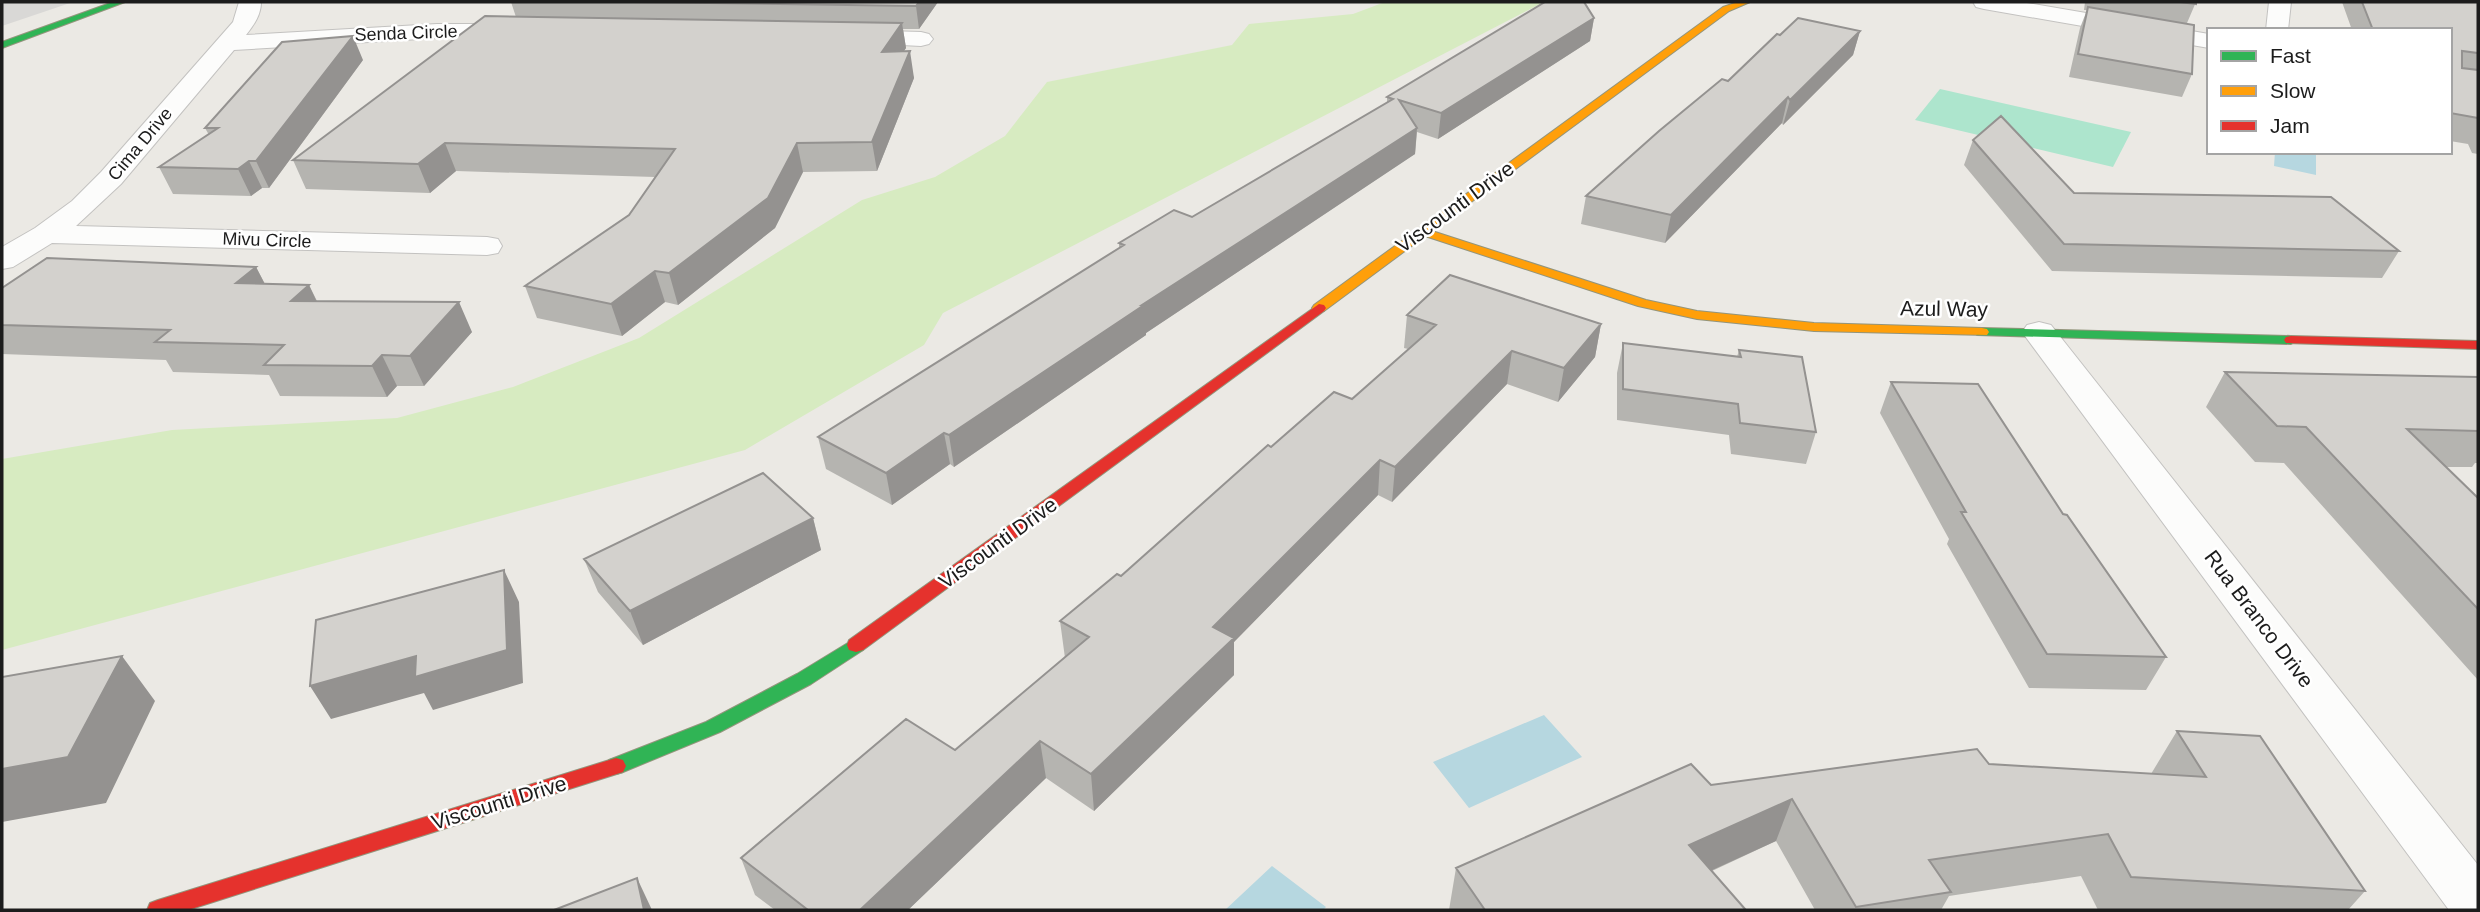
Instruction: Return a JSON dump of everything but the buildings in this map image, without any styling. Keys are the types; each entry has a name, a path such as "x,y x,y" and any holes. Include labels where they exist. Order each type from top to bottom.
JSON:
{"street":[{"path":"2,45 121,2"},
{"name":"Cima Drive","path":"2,260 46,234 82,206 111,178 228,43 243,24 250,9 250,2"},
{"name":"Viscounti Drive","path":"158,910 597,773 713,727 804,679 882,628 1726,9 1746,2"},
{"path":"1984,2 2207,41"},
{"path":"2277,28 2280,2"},
{"name":"Senda Circle","path":"228,43 437,31 540,31"},
{"path":"826,37 921,39"},
{"name":"Azul Way","path":"1422,231 1643,303 1698,315 1814,327 2478,345"},
{"name":"Mivu Circle","path":"46,234 487,246"},
{"name":"Rua Branco Drive","path":"2039,332 2478,906"}],"shaded area":[{"path":"2,2 73,2 2,26"}],"green space":[{"path":"1385,2 1544,2 943,313 924,345 745,450 2,650 2,459 172,430 397,418 513,387 639,338 862,200 935,177 1005,136 1047,82 1232,45 1249,24 1353,14"},
{"path":"1940,89 2131,132 2113,167 1915,120"}],"water":[{"path":"2275,154 2316,154 2316,175 2274,166"},
{"path":"1544,715 1582,757 1469,808 1433,762"},
{"path":"1272,866 1326,907 1323,910 1225,910"}],"traffic: fast":[{"path":"2,45 121,2"},
{"path":"1982,332 2291,340"},
{"path":"616,766 713,727 804,679 856,645"}],"traffic: slow":[{"path":"1319,308 1726,9 1746,2"},
{"path":"1421,231 1643,303 1697,315 1814,327 1982,332"}],"traffic: jam":[{"path":"856,645 1319,308"},
{"path":"2291,340 2478,345"},
{"path":"158,910 616,766"}]}
